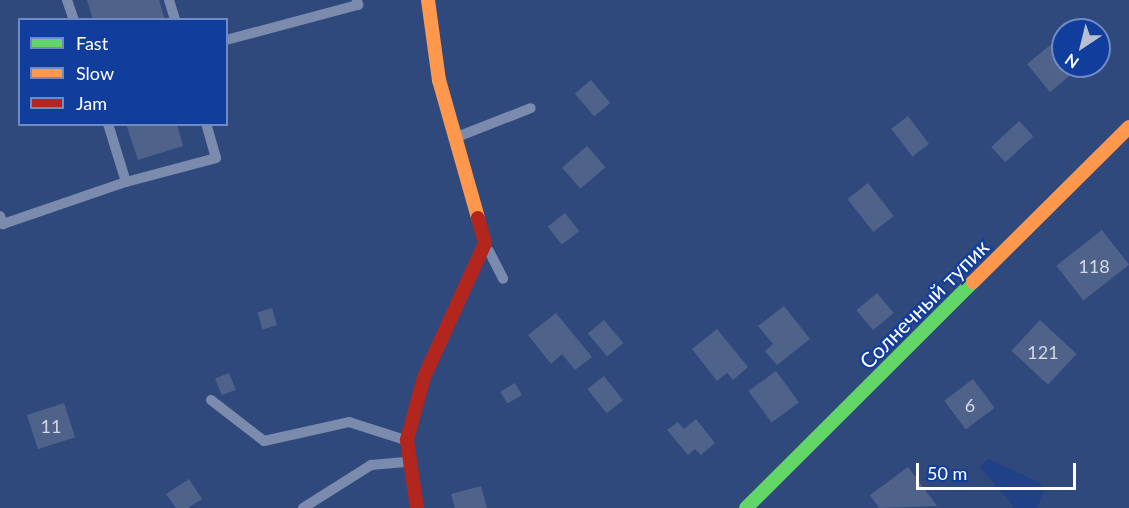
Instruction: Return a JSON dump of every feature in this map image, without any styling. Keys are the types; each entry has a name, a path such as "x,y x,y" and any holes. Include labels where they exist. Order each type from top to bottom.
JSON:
{"street":[{"path":"417,508 408,462 407,440 424,377 485,243 439,80 428,0"},
{"name":"Солнечный тупик","path":"746,508 1129,127"}],"lane":[{"path":"67,0 73,18"},
{"path":"169,0 174,18"},
{"path":"228,39 358,5 357,0"},
{"path":"457,138 531,108"},
{"path":"109,126 126,182"},
{"path":"0,216 3,224 126,182 216,158 207,126"},
{"path":"485,243 502,279"},
{"path":"211,400 264,441 349,422 407,440"},
{"path":"303,508 371,465 408,462"}],"water":[{"path":"988,459 1039,482 1044,491 1037,508 1015,508 980,467"}],"building":[{"path":"87,0 159,0 164,18 92,18"},
{"path":"1051,44 1051,78 1067,78 1050,92 1027,64"},
{"path":"591,80 610,103 594,116 575,93"},
{"path":"908,116 929,144 912,157 891,129"},
{"path":"1019,121 1033,136 1006,162 991,147"},
{"path":"127,126 178,126 183,146 138,160"},
{"path":"587,146 605,167 580,189 562,168"},
{"path":"868,183 894,216 873,232 848,199"},
{"path":"565,213 579,231 562,245 548,227"},
{"path":"1102,230 1129,265 1083,300 1056,266"},
{"path":"877,293 894,313 873,330 856,310"},
{"path":"784,306 810,339 777,365 765,351 773,344 758,326"},
{"path":"272,308 277,325 263,329 258,312"},
{"path":"556,313 592,357 575,370 562,354 551,364 528,335"},
{"path":"604,320 623,343 607,356 588,333"},
{"path":"1040,320 1077,354 1048,385 1011,351"},
{"path":"717,329 748,367 733,380 727,373 717,381 692,349"},
{"path":"776,371 799,403 771,423 748,391"},
{"path":"229,373 236,390 222,395 215,379"},
{"path":"604,376 623,400 607,413 587,389"},
{"path":"973,379 995,408 966,429 944,401"},
{"path":"515,383 522,395 507,404 500,392"},
{"path":"64,403 75,437 38,449 27,415"},
{"path":"696,419 715,443 701,455 695,449 688,455 667,430 678,422 684,429"},
{"path":"908,467 937,506 879,508 870,495"},
{"path":"189,479 202,499 188,508 176,508 166,494"},
{"path":"481,486 487,508 455,508 451,494"}],"traffic: fast":[{"path":"746,508 973,282"}],"traffic: slow":[{"path":"428,0 439,80 478,218"},
{"path":"973,282 1129,127"}],"traffic: jam":[{"path":"417,508 407,440 424,377 485,243 478,218"}]}
